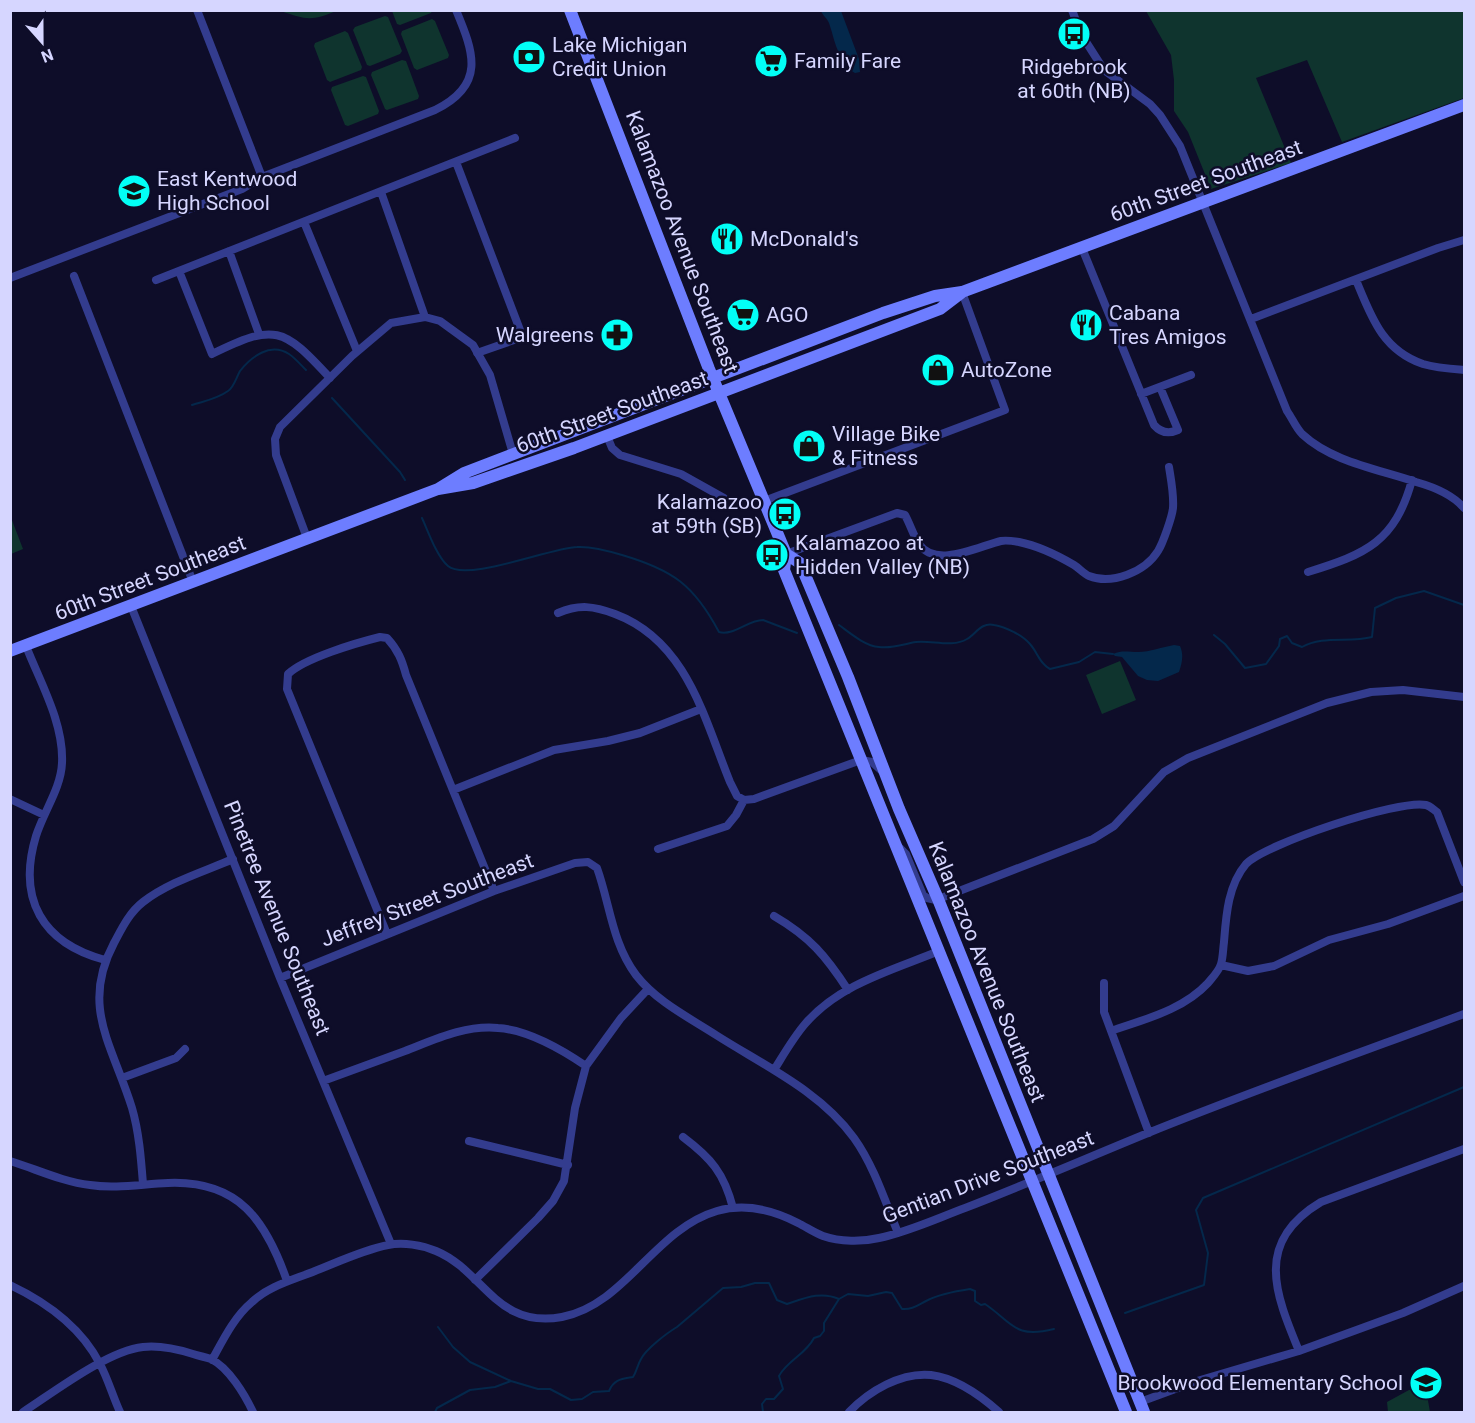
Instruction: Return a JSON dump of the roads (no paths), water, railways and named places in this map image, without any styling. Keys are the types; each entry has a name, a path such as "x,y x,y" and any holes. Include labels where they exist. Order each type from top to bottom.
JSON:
{"main road":[{"name":"Kalamazoo Avenue Southeast","path":"570,10 719,393 786,554 784,570 1126,1413"},
{"name":"60th Street Southeast","path":"438,489 464,473 846,327 935,296 962,292 1464,105"},
{"name":"60th Street Southeast","path":"10,651 438,489 473,483 582,445 940,309 962,292"},
{"path":"838,347 845,339 846,327"},
{"path":"582,445 582,436 603,419"},
{"name":"Kalamazoo Avenue Southeast","path":"786,554 800,563 816,600 1142,1407"},
{"path":"795,596 804,593 816,600"},
{"path":"827,674 837,684 855,725 860,728 867,726"},
{"path":"1085,1311 1098,1312 1122,1370 1131,1380"}],"street":[{"path":"197,10 262,177"},
{"path":"10,278 242,189 262,177 435,110 456,97 468,81 473,62 468,38 456,10"},
{"path":"1072,10 1081,34 1104,69 1122,85 1150,104 1180,146 1287,411 1301,433 1322,449 1340,457 1435,488 1459,501 1464,508"},
{"path":"156,280 515,138"},
{"path":"456,162 520,330 514,340 477,353"},
{"path":"381,192 426,317"},
{"path":"304,222 357,351"},
{"path":"1251,319 1464,240"},
{"path":"1082,248 1154,425 1159,430 1174,432 1178,430 1160,387"},
{"path":"229,251 259,334"},
{"path":"178,271 212,354 259,334 275,334 291,340 306,352 330,378"},
{"path":"74,276 194,582"},
{"path":"1356,280 1372,318 1383,336 1398,352 1424,364 1464,370"},
{"path":"764,501 1005,410 962,292"},
{"path":"307,538 276,455 275,439 280,427 357,351 391,322 426,317 440,321 472,345 490,375 513,454"},
{"path":"1141,394 1191,375"},
{"path":"607,435 612,448 620,455 681,474 724,498"},
{"path":"786,554 897,513 905,515 919,544 927,551 941,555 956,555 1004,540 1042,549 1089,576 1106,579 1124,576 1139,569 1158,551 1173,510 1173,488 1169,467"},
{"path":"1308,572 1343,561 1376,544 1395,524 1412,480"},
{"name":"Pinetree Avenue Southeast","path":"130,606 391,1245"},
{"path":"558,613 573,607 591,607 624,618 642,628 666,648 683,670 730,782 737,796 744,800 754,799 861,759 872,762 885,775"},
{"path":"387,934 287,689 288,674 294,669 334,652 380,637 387,638 395,646 401,656 406,675 494,891"},
{"path":"26,646 53,715 62,750 60,780 36,836 29,868 32,899 46,926 67,944 84,954 105,960"},
{"path":"896,843 906,854 923,895 932,900 938,899 1094,839 1114,826 1164,772 1188,758 1307,711 1345,697 1387,691 1424,691 1464,697"},
{"path":"453,790 554,750 640,733 701,709"},
{"path":"10,800 44,815"},
{"path":"658,849 727,826 744,800"},
{"path":"1111,1031 1172,1010 1195,996 1210,981 1221,965 1228,903 1235,884 1246,864 1275,846 1376,811 1406,805 1427,805 1437,812 1464,882"},
{"path":"143,1184 141,1150 132,1110 104,1031 99,1007 100,980 105,960 128,918 141,903 161,890 233,859"},
{"name":"Jeffrey Street Southeast","path":"280,978 494,891 575,863 588,862 597,868 601,878 617,940 635,973 648,989"},
{"path":"1221,965 1248,971 1274,966 1329,940 1388,924 1464,897"},
{"path":"774,916 791,926 819,949 848,990"},
{"path":"774,1070 805,1024 826,1004 848,990 939,951"},
{"path":"1104,983 1103,1005 1149,1132"},
{"path":"476,1280 553,1201 564,1181 568,1165 575,1108 586,1066 621,1018 648,989 774,1070 827,1108 854,1138 872,1168 898,1233"},
{"name":"Gentian Drive Southeast","path":"212,1360 236,1319 252,1301 287,1281 391,1245 415,1245 432,1249 446,1256 476,1280 495,1300 514,1311 537,1318 575,1313 600,1302 692,1222 714,1212 733,1208 767,1210 824,1236 851,1241 877,1239 1033,1181 1149,1132 1464,1014"},
{"path":"324,1082 452,1033 475,1028 519,1031 555,1047 586,1066"},
{"path":"122,1078 176,1058 184,1048"},
{"path":"683,1137 704,1152 713,1162 725,1182 733,1208"},
{"path":"469,1141 568,1165"},
{"path":"1299,1351 1284,1315 1275,1282 1274,1264 1279,1247 1292,1226 1306,1211 1321,1202 1464,1149"},
{"path":"10,1161 89,1185 189,1182 206,1186 240,1202 260,1221 276,1250 287,1281"},
{"path":"10,1285 36,1298 64,1318 83,1337 100,1364 120,1413"},
{"path":"1142,1407 1197,1382 1299,1351 1402,1313 1464,1286"},
{"path":"23,1413 86,1371 125,1351 152,1346 169,1347 212,1360 232,1378 245,1394 253,1413"},
{"path":"849,1413 865,1397 885,1386 912,1377 931,1375 964,1386 982,1397 999,1413"}],"water":[{"path":"821,11 841,11 859,59 860,72 855,73 850,70 841,56 829,23"},
{"path":"1174,645 1180,646 1182,653 1179,672 1158,681 1138,676 1122,657 1113,654 1147,651"}],"waterway":[{"path":"192,405 224,394 232,387 244,366 255,356 268,350 289,354 306,370"},
{"path":"332,398 405,480"},
{"path":"422,518 440,557 448,566 458,570 490,567 577,547 600,549 640,561 669,574 691,591 719,632 730,632 752,622 763,620 797,633"},
{"path":"1214,635 1225,644 1245,668 1266,664 1279,646 1280,639 1287,636 1292,643 1302,647 1319,641 1372,637 1375,608 1396,598 1424,591 1464,605"},
{"path":"839,625 863,642 884,647 916,642 961,642 982,627 994,625 1009,630 1027,641 1043,664 1050,669 1079,662 1095,652 1113,654"},
{"path":"1125,1313 1204,1285 1208,1253 1196,1210 1203,1198 1464,1087"},
{"path":"438,1327 453,1347 470,1362 511,1381 538,1389 550,1389 571,1400 582,1399 593,1392 609,1391 616,1382 633,1377 647,1351 723,1288 769,1283 777,1300 787,1304 819,1295 839,1299"},
{"path":"763,1412 762,1404 766,1399 774,1399 783,1389 779,1376 782,1371 811,1344 814,1338 820,1336 824,1331 824,1323 839,1299 848,1294 868,1296 892,1293 902,1309 906,1309 938,1296 970,1289 975,1291 975,1301 981,1305 985,1304 1015,1327 1030,1332 1054,1329"},
{"path":"435,1412 437,1408 470,1390 495,1387 511,1381"}],"place":[{"name":"Ridgebrook at 60th (NB)","path":"1074,34"},
{"name":"Lake Michigan Credit Union","path":"529,57"},
{"name":"Family Fare","path":"771,61"},
{"name":"East Kentwood High School","path":"134,191"},
{"name":"McDonald's","path":"727,239"},
{"name":"AGO","path":"743,315"},
{"name":"Cabana Tres Amigos","path":"1086,325"},
{"name":"Walgreens","path":"617,335"},
{"name":"AutoZone","path":"938,370"},
{"name":"Village Bike & Fitness","path":"809,446"},
{"name":"Kalamazoo at 59th (SB)","path":"785,514"},
{"name":"Kalamazoo at Hidden Valley (NB)","path":"772,555"},
{"name":"Brookwood Elementary School","path":"1426,1383"}]}
